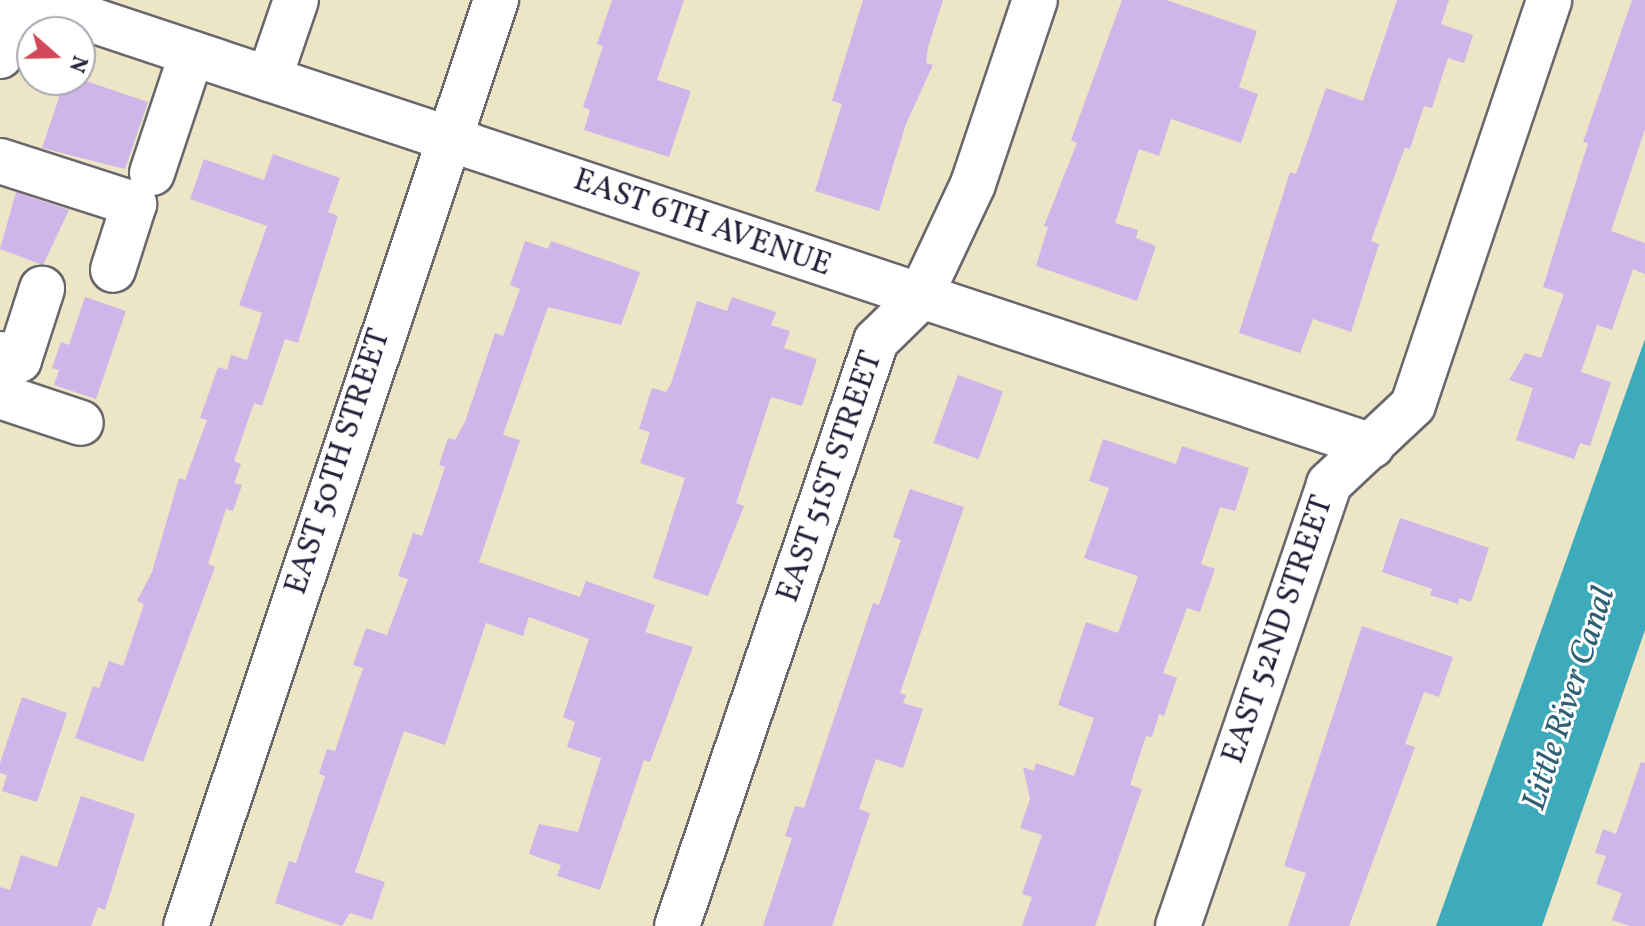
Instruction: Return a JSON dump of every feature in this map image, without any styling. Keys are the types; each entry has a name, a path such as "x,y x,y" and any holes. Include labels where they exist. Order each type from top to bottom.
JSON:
{"street":[{"path":"0,56 19,0"},
{"name":"EAST 6TH AVENUE","path":"32,0 113,13 192,53 919,299 1372,446"},
{"path":"269,79 296,0"},
{"name":"EAST 50TH STREET","path":"186,926 446,138 496,0"},
{"name":"EAST 51ST STREET","path":"677,926 876,341 919,299 973,184 1035,0"},
{"name":"EAST 52ND STREET","path":"1178,926 1329,484 1413,405 1549,0"},
{"path":"152,173 192,53"},
{"path":"0,161 134,204 113,270"},
{"path":"0,354 19,360 42,289"},
{"path":"0,396 81,423"}],"water":[{"name":"Little River Canal","path":"1645,339 1645,630 1542,926 1436,926"}],"building":[{"path":"612,0 684,0 657,80 691,91 669,157 584,130 590,110 583,107 603,46 597,44"},
{"path":"863,0 943,0 928,47 926,63 933,65 906,124 879,211 815,191 842,104 832,101"},
{"path":"1122,0 1166,0 1257,31 1239,87 1258,94 1241,143 1171,119 1159,156 1139,149 1115,223 1138,230 1136,238 1156,246 1137,301 1036,266 1048,227 1044,226 1077,143 1071,140"},
{"path":"1397,0 1449,0 1441,24 1473,35 1464,63 1448,58 1432,108 1424,106 1410,149 1405,147 1371,241 1379,244 1351,332 1313,319 1300,353 1239,333 1290,172 1296,174 1326,88 1363,101"},
{"path":"1632,0 1645,0 1645,129 1611,231 1645,243 1645,274 1633,269 1612,330 1597,325 1581,372 1611,382 1590,446 1580,443 1574,459 1516,440 1533,388 1509,380 1525,353 1541,358 1564,294 1543,287 1588,143 1583,142"},
{"path":"96,84 148,102 125,169 42,148 60,96 96,96"},
{"path":"273,154 340,178 328,212 338,216 298,343 285,339 262,406 254,403 234,461 241,464 234,483 242,485 233,511 226,509 208,564 215,567 143,762 75,738 93,686 99,688 109,661 123,666 144,604 137,601 152,572 179,478 185,480 207,420 200,418 218,367 227,370 231,355 247,360 262,313 239,305 267,226 190,199 204,159 264,180"},
{"path":"16,192 69,210 43,265 0,249"},
{"path":"525,241 548,249 551,241 640,272 621,325 548,307 503,435 520,440 479,562 580,597 586,581 655,605 645,632 693,647 650,762 644,760 600,890 557,876 561,865 529,854 539,824 578,832 601,758 567,747 575,722 563,717 589,639 529,617 523,636 486,623 445,745 404,731 355,872 385,882 372,920 350,913 342,926 275,903 289,861 296,863 325,776 319,774 327,749 335,751 363,668 353,665 366,628 387,635 408,579 398,576 413,533 422,536 445,467 439,465 448,438 455,440 465,422 495,333 503,336 520,289 510,285"},
{"path":"85,297 126,311 96,399 54,385 59,370 52,368 61,342 69,345"},
{"path":"732,297 776,312 771,325 790,331 784,348 817,359 802,406 771,397 736,503 744,506 708,596 653,578 685,478 640,463 650,432 639,429 652,388 666,392 671,384 697,301 727,311"},
{"path":"958,375 1003,391 978,459 933,443"},
{"path":"1103,439 1176,464 1182,446 1249,468 1235,511 1220,507 1201,564 1215,569 1200,612 1187,608 1163,673 1177,678 1164,716 1159,714 1152,737 1146,736 1130,785 1142,789 1095,926 1022,926 1032,897 1022,894 1042,835 1020,828 1030,799 1023,767 1034,771 1036,763 1074,776 1094,718 1058,705 1086,622 1118,633 1138,576 1084,558 1109,488 1089,481"},
{"path":"910,489 964,507 900,693 906,695 903,703 923,709 903,768 876,759 859,809 870,813 832,926 763,926 792,838 785,836 795,806 804,808 873,603 879,605 901,540 893,537"},
{"path":"1400,518 1489,548 1471,602 1459,598 1458,604 1430,595 1432,589 1382,572"},
{"path":"1362,626 1453,657 1439,697 1424,692 1405,744 1415,747 1349,926 1288,926 1306,873 1284,866"},
{"path":"22,697 67,713 37,802 2,791 7,775 0,773 0,763"},
{"path":"1641,762 1645,763 1645,926 1630,926 1612,920 1622,893 1596,884 1606,856 1595,853 1603,829 1616,834"},
{"path":"81,796 135,814 105,910 98,907 91,926 0,926 0,887 10,890 21,855 57,867"}]}
